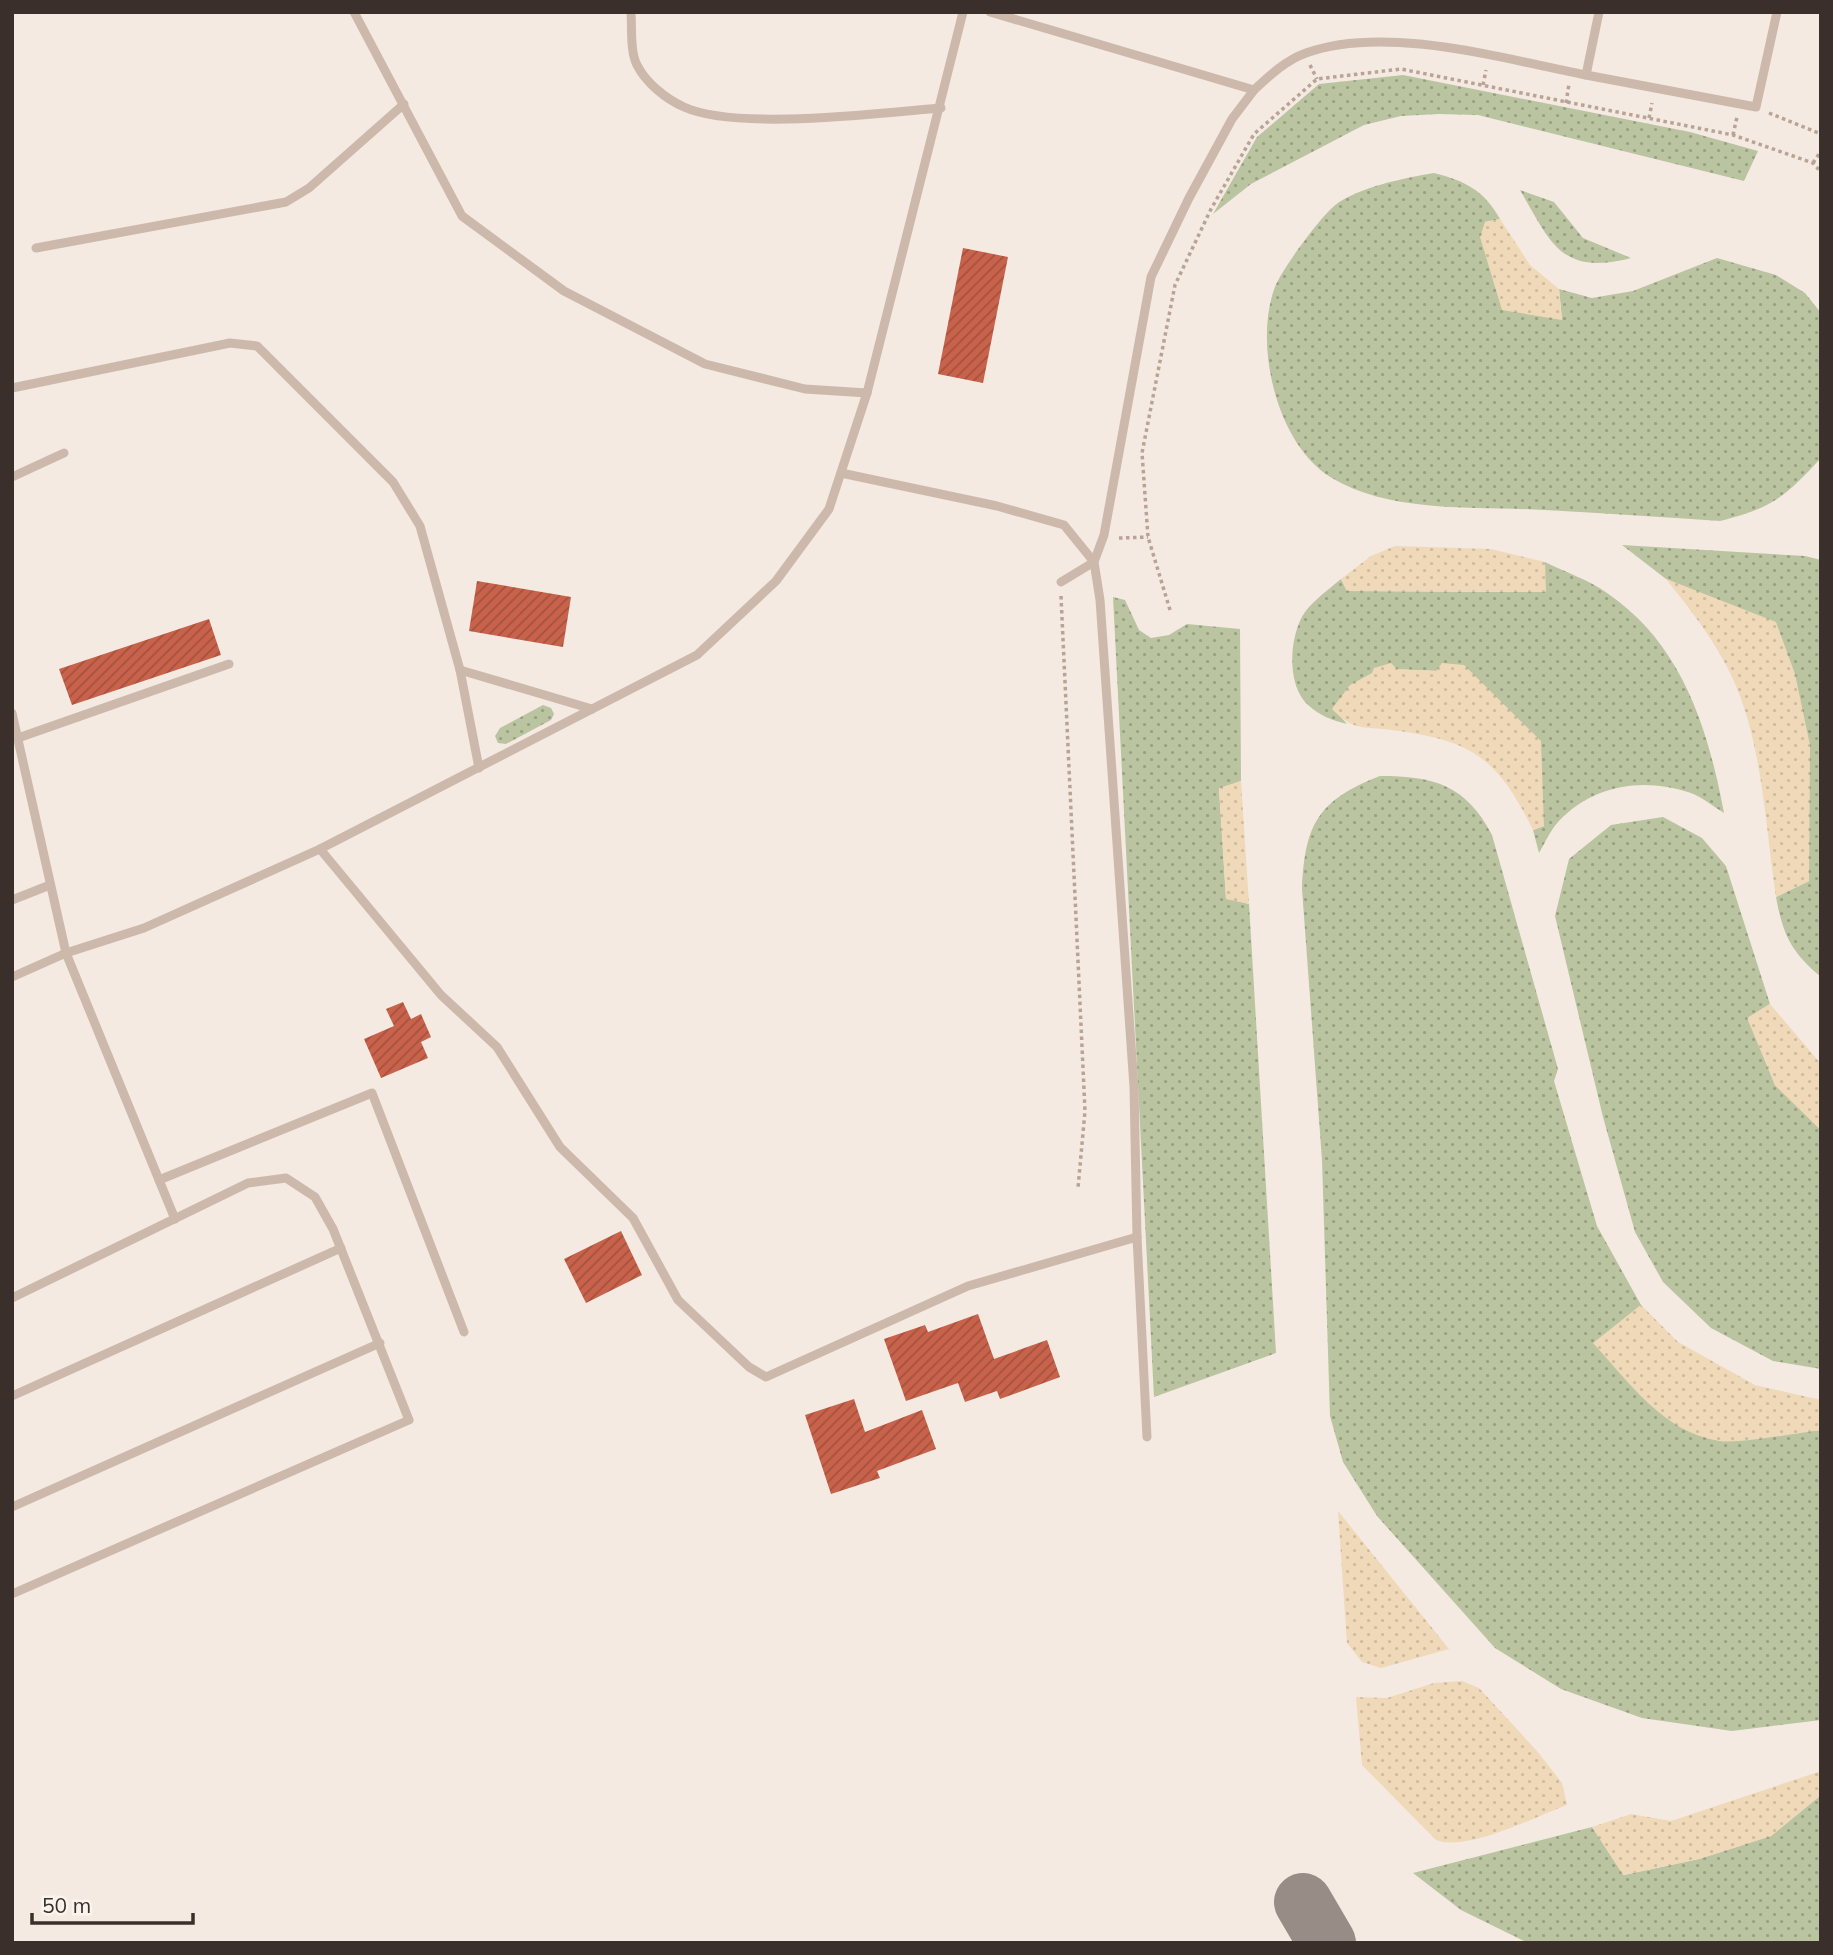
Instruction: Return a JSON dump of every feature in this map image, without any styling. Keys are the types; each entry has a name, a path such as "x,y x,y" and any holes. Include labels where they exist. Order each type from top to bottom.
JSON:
{"lane":[{"path":"354,12 462,216 564,291 705,364 805,389 866,393"},
{"path":"631,12 636,64 653,88 684,107 707,114 764,118 941,108"},
{"path":"12,977 66,953 144,928 320,849 593,709 697,655 776,581 830,509 866,393 941,108 963,12"},
{"path":"990,12 1254,90"},
{"path":"1586,75 1599,12"},
{"path":"1147,1437 1136,1237 1134,1087 1100,600 1094,562 1104,535 1151,278 1188,198 1232,119 1254,90 1275,71 1304,53 1343,43 1400,41 1756,107 1777,12"},
{"path":"36,248 286,202 309,188 404,104"},
{"path":"12,388 230,342 257,346 393,482 420,526 460,670 479,768"},
{"path":"12,477 64,453"},
{"path":"841,473 997,506 1064,525 1094,562"},
{"path":"1061,582 1094,562"},
{"path":"18,738 229,664"},
{"path":"460,670 593,709"},
{"path":"12,716 66,953 175,1219"},
{"path":"320,849 441,995 497,1047 560,1147 633,1218 678,1300 749,1367 766,1377 968,1286 1136,1237"},
{"path":"12,900 50,885"},
{"path":"159,1180 372,1093 464,1332"},
{"path":"12,1298 248,1183 286,1178 316,1197 341,1248 409,1420 12,1594"},
{"path":"12,1396 341,1248"},
{"path":"12,1507 380,1343"}],"path":[{"path":"1309,62 1317,79"},
{"path":"1483,85 1486,66"},
{"path":"1170,610 1148,537 1142,453 1175,285 1210,209 1254,134 1317,79 1401,69 1733,135 1813,163 1821,172"},
{"path":"1566,103 1569,86"},
{"path":"1649,118 1652,102"},
{"path":"1756,107 1821,134"},
{"path":"1733,135 1737,117"},
{"path":"1813,163 1821,151"},
{"path":"1129,539 1148,537"},
{"path":"1061,582 1085,1111 1078,1188"}],"green space":[{"path":"1403,75 1690,132 1758,151 1744,181 1478,115 1401,116 1364,125 1251,184 1213,214 1257,137 1319,84"},
{"path":"1434,173 1464,183 1487,201 1500,219 1485,222 1562,319 1559,289 1592,298 1633,291 1717,258 1776,275 1805,293 1821,313 1821,458 1787,492 1765,506 1720,521 1408,503 1356,490 1332,478 1313,463 1297,443 1284,419 1275,392 1267,336 1269,310 1275,287 1302,245 1334,206 1369,189"},
{"path":"1520,190 1554,202 1583,238 1631,258 1588,262 1561,251 1550,240"},
{"path":"1622,545 1805,556 1821,560 1821,977 1795,951 1785,932 1776,897 1809,881 1776,623 1666,579"},
{"path":"1545,562 1607,593 1655,637 1688,690 1700,719 1724,813 1695,795 1673,788 1655,785 1620,787 1588,799 1573,809 1556,824 1539,853 1533,830 1544,826 1437,671 1390,670 1367,676 1356,683 1333,708 1347,724 1317,712 1301,696 1293,673 1296,633 1305,612 1341,579 1347,591 1545,592"},
{"path":"1113,597 1125,600 1139,630 1151,638 1169,635 1187,624 1240,629 1241,781 1219,789 1226,898 1249,904 1276,1353 1154,1397"},
{"path":"543,705 551,708 554,714 551,720 506,744 498,743 495,736 500,728"},
{"path":"1380,776 1417,778 1446,787 1471,805 1492,835 1558,1069 1554,1081 1597,1226 1641,1305 1594,1343 1721,1441 1821,1430 1821,1720 1732,1731 1642,1718 1561,1689 1495,1648 1377,1516 1343,1462 1330,1416 1322,1160 1302,889 1307,847 1319,817 1342,795"},
{"path":"1663,817 1702,838 1726,866 1770,1004 1748,1018 1775,1085 1821,1130 1821,1369 1773,1361 1711,1328 1663,1282 1635,1232 1603,1117 1555,916 1569,859 1611,825"},
{"path":"1821,1795 1821,1943 1528,1943 1461,1910 1413,1873 1592,1827 1624,1875 1699,1859 1771,1836"}],"sand":[{"path":"1500,219 1530,265 1559,289 1562,320 1502,310 1480,237 1485,222"},
{"path":"1395,546 1491,549 1545,562 1546,592 1347,591 1341,579 1371,556"},
{"path":"1666,579 1776,622 1795,674 1810,745 1809,881 1776,897 1757,757 1742,703 1718,651"},
{"path":"1391,663 1397,669 1436,671 1442,663 1464,665 1541,741 1544,826 1533,830 1507,785 1479,756 1462,747 1419,734 1358,726 1346,721 1332,709 1350,685 1372,673 1374,668"},
{"path":"1241,781 1249,904 1226,899 1219,788"},
{"path":"1770,1004 1821,1064 1821,1130 1775,1085 1747,1018"},
{"path":"1641,1305 1678,1342 1755,1385 1821,1400 1821,1430 1728,1442 1699,1436 1664,1416 1634,1389 1593,1343"},
{"path":"1338,1511 1449,1649 1381,1668 1362,1662 1347,1643"},
{"path":"1462,1681 1479,1688 1537,1751 1562,1783 1567,1805 1483,1837 1465,1841 1436,1840 1362,1765 1356,1697 1387,1698 1434,1683"},
{"path":"1821,1771 1821,1795 1771,1836 1699,1859 1623,1875 1592,1827 1631,1814 1671,1821"}],"building":[{"path":"963,248 1008,257 983,383 938,374"},
{"path":"477,581 571,597 563,647 469,631"},
{"path":"209,619 221,655 72,705 59,669"},
{"path":"403,1002 411,1019 421,1014 431,1037 421,1042 428,1058 381,1078 364,1039 394,1026 386,1009"},
{"path":"621,1231 642,1275 586,1303 564,1259"},
{"path":"978,1314 994,1359 1047,1340 1060,1377 1000,1399 997,1391 965,1402 958,1383 906,1401 884,1339 925,1325 928,1332"},
{"path":"854,1399 865,1432 922,1410 936,1449 877,1471 880,1478 831,1494 805,1415"}],"taxiway":[{"path":"1303,1902 1327,1943"}]}
